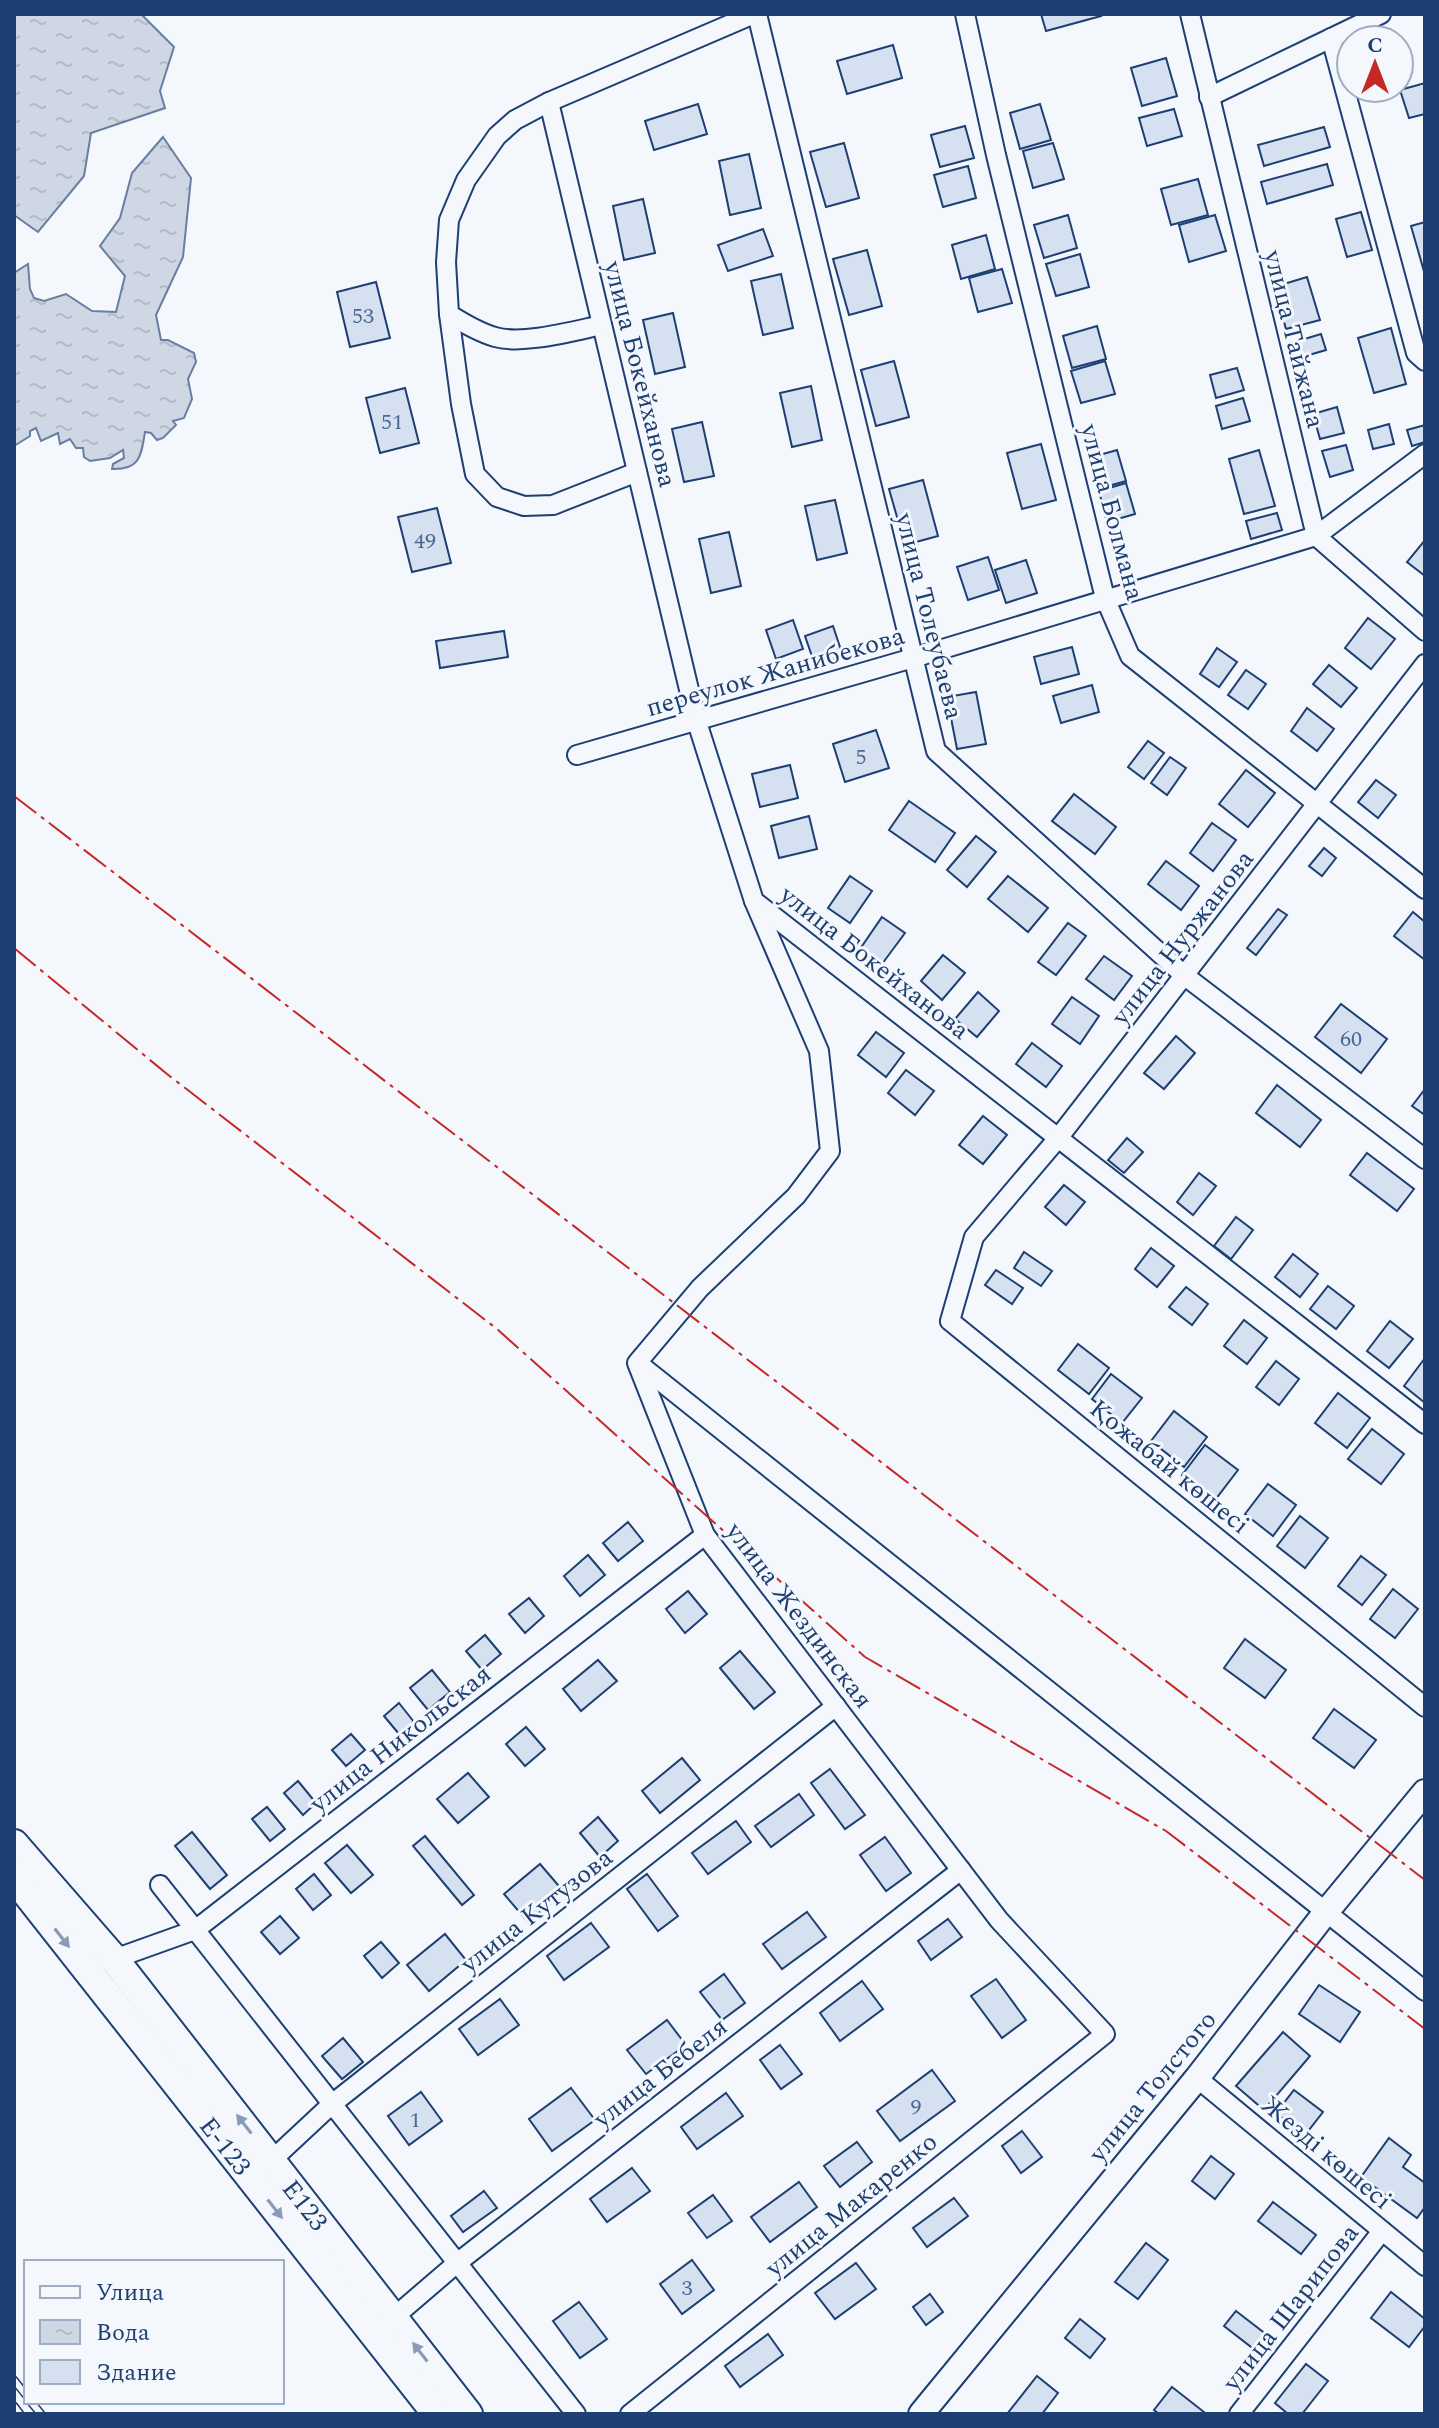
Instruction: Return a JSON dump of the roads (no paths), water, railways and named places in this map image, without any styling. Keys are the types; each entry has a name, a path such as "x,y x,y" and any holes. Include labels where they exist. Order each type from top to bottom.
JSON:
{"main road":[{"path":"14,1844 114,1959"},
{"name":"Е-123","path":"14,1877 437,2414"},
{"name":"Е123","path":"114,1959 468,2414"}],"street":[{"path":"637,472 553,505 524,506 497,497 475,474 461,404 449,314 446,262 449,220 466,180 497,136 515,120 549,102 756,14"},
{"name":"улица Толеубаева","path":"756,14 936,751 1185,976 1425,1159"},
{"name":"улица Болмана","path":"965,14 999,170 1105,598 1130,656 1425,889"},
{"name":"улица Тайжана","path":"1190,14 1316,536"},
{"path":"1209,97 1381,14"},
{"path":"1331,38 1416,353 1425,361"},
{"name":"улица Бокейханова","path":"549,102 696,719 754,901 1425,1424"},
{"path":"449,314 498,338 544,337 602,325"},
{"name":"переулок Жанибекова","path":"577,755 913,658 1316,536 1425,454"},
{"path":"1316,536 1425,631"},
{"name":"улица Нуржанова","path":"974,1237 1059,1137 1425,664"},
{"path":"754,901 819,1051 830,1151 796,1196 700,1288 637,1363 1425,1991"},
{"name":"Қожабай көшесі","path":"974,1237 950,1321 1425,1707"},
{"name":"улица Жездинская","path":"637,1363 705,1535 999,1920 1105,2034"},
{"name":"улица Никольская","path":"114,1959 195,1930 705,1535"},
{"name":"улица Кутузова","path":"272,2160 332,2104 836,1706"},
{"name":"улица Толстого","path":"921,2414 1197,2078 1326,1912 1425,1792"},
{"name":"улица Бебеля","path":"393,2318 457,2263 961,1870"},
{"path":"160,1885 576,2414"},
{"name":"улица Макаренко","path":"630,2414 1105,2034"},
{"name":"Жезді көшесі","path":"1197,2078 1425,2266"},
{"name":"улица Шарипова","path":"1239,2414 1382,2231"}],"water":[{"path":"14,14 141,14 174,47 160,91 165,108 91,133 84,176 38,232 14,215"},
{"path":"163,137 191,178 183,257 156,315 161,340 168,340 194,353 196,362 188,379 192,399 184,418 173,421 176,425 163,438 157,440 151,433 145,432 138,460 122,469 112,469 113,464 124,458 123,450 110,458 90,461 84,457 83,448 76,448 70,439 60,444 58,433 41,441 36,428 14,446 14,273 28,264 34,298 44,301 66,294 92,311 116,312 125,276 100,246 120,218 132,173"}],"railway":[{"path":"14,2380 24,2392"},
{"path":"33,2404 41,2414"},
{"path":"14,2406 20,2414"}]}
